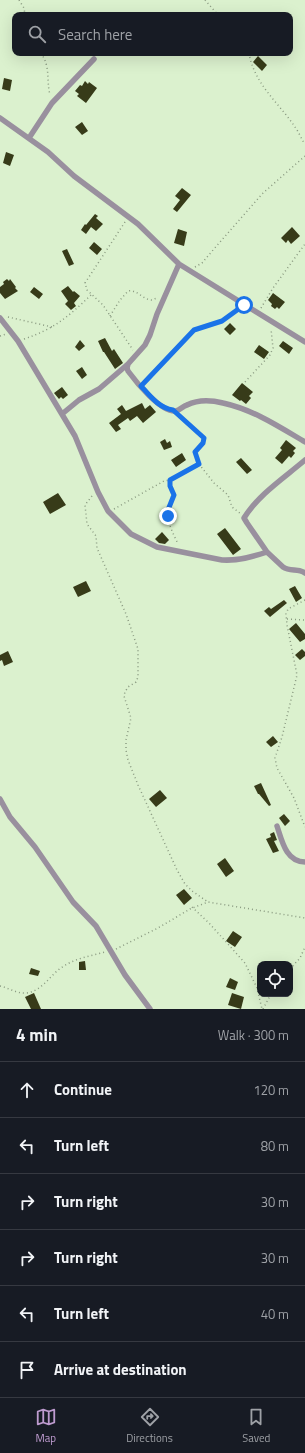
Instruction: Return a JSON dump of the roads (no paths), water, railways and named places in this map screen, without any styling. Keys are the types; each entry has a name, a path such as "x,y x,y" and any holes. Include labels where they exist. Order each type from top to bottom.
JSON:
{"street":[{"path":"29,138 52,104 94,58"},
{"path":"0,118 48,152 74,176 128,217 151,236 179,264 305,342"},
{"path":"62,414 79,400 99,389 128,364 145,345 179,264"},
{"path":"0,318 18,341 62,414 78,443 98,492 108,511 128,531 140,539 157,547 222,560 232,561 267,552"},
{"path":"128,364 126,368 128,371 162,406 176,410 200,401 221,402 262,416 305,442"},
{"path":"305,460 262,496 253,505 244,518 267,552 286,569 305,572"},
{"path":"0,799 10,817 35,847 73,902 96,926 125,975 150,1009"},
{"path":"277,826 282,842 289,856 295,860 305,862"}]}
